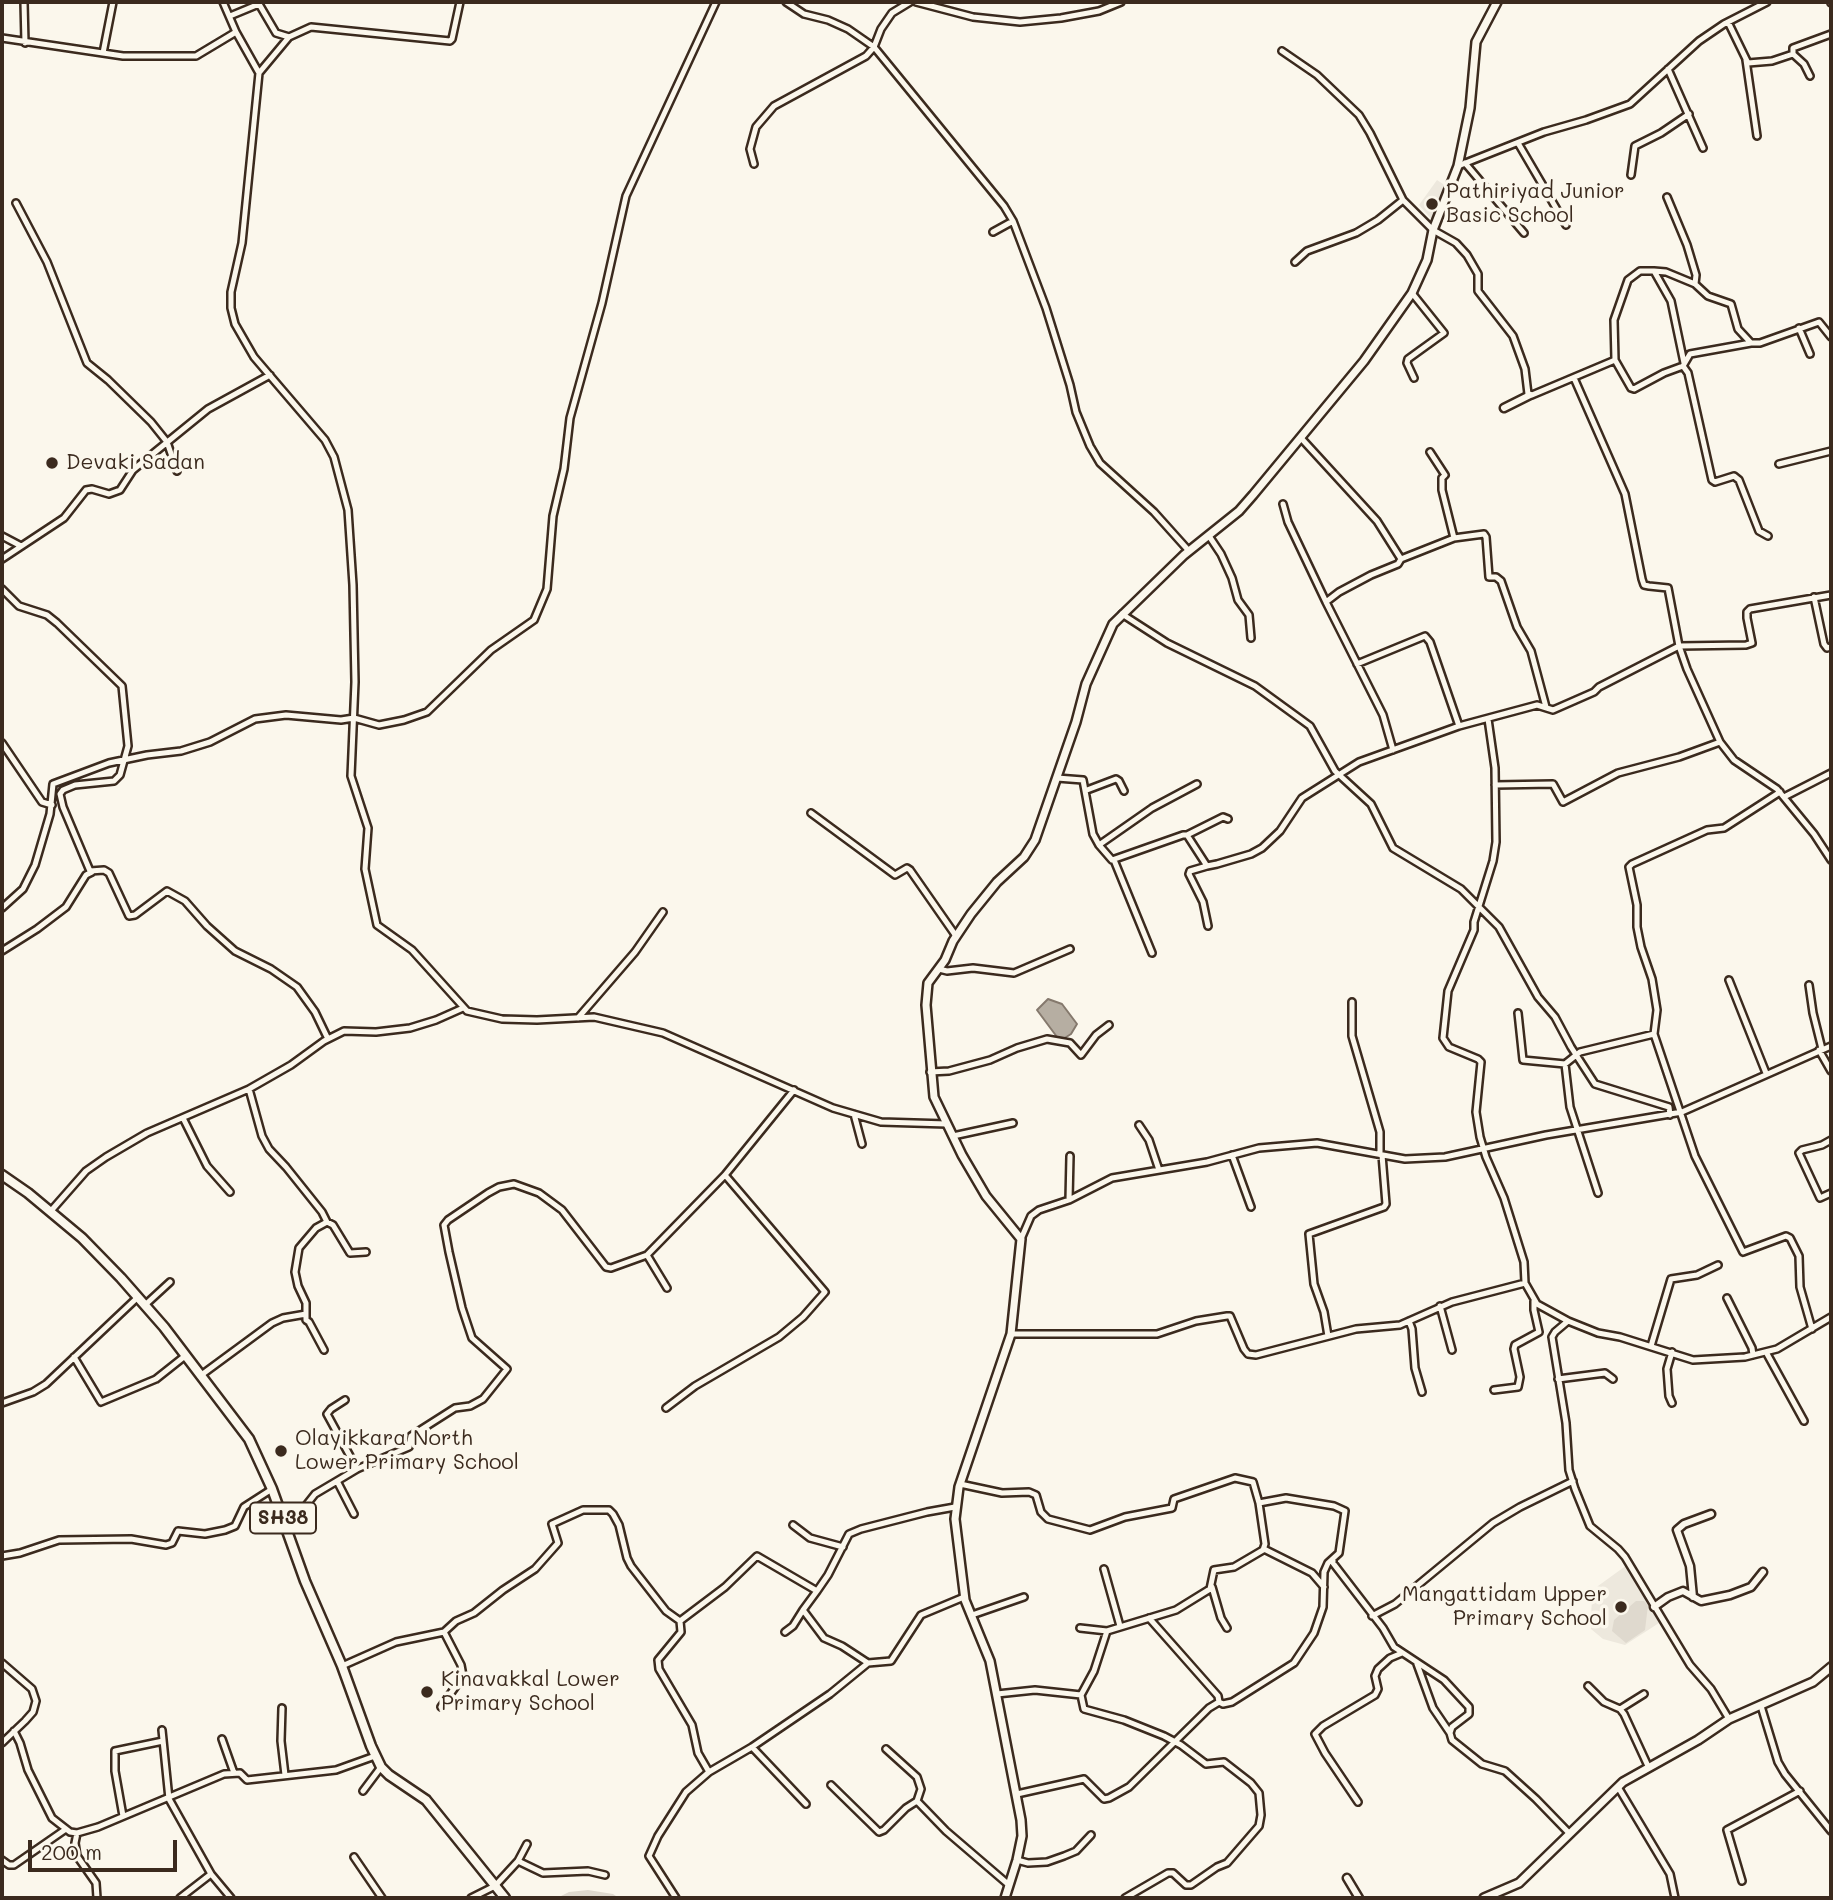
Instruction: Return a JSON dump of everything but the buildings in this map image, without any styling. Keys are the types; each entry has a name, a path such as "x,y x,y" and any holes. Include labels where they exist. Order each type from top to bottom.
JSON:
{"main road":[{"path":"1005,1898 1022,1836 1017,1794 990,1661 964,1597 954,1519 960,1484 1012,1334 1021,1239 986,1196 934,1097 926,1005 928,984 956,936 988,893 1024,857 1035,840 1086,684 1113,624 1189,551 1239,511 1364,361 1412,293 1427,260 1433,230 1462,165 1475,42 1497,2"},
{"name":"SH38","path":"2,1175 82,1238 138,1297 249,1439 272,1489 305,1581 342,1666 381,1767 426,1800 505,1898"},
{"path":"1485,1898 1519,1883 1618,1787 1648,1766 1698,1740 1729,1719 1813,1682 1831,1667"}],"street":[{"path":"24,2 24,43"},
{"path":"103,53 113,2"},
{"path":"223,2 236,32 260,72"},
{"path":"460,2 453,40 311,27 289,37 260,72 242,243 230,292 235,324 254,357 324,440 334,457 348,510 353,585 354,718 351,776 368,828 365,869 377,925 412,950 463,1008 502,1019 594,1017 663,1033 834,1108 881,1122 947,1124"},
{"path":"2,908 23,889 36,865 52,805 53,784 109,763 181,751 210,742 255,719 286,715 341,720 354,718 379,724 404,720 427,712 491,650 534,620 547,589 553,516 564,469 570,418 602,303 626,196 716,2"},
{"path":"786,2 804,14 848,29 874,47 1004,205 1013,221 1046,308 1076,412 1090,446 1107,471 1154,512 1189,551"},
{"path":"754,164 750,149 756,127 774,106 866,56 874,47 881,29 892,13 902,3 909,2"},
{"path":"916,2 973,17 1020,22 1099,11 1121,2"},
{"path":"1524,233 1462,165 1544,132 1630,104 1699,41 1767,2"},
{"path":"230,16 259,4 276,33 289,37"},
{"path":"1728,22 1746,60 1757,136"},
{"path":"2,38 123,56 196,57 236,32"},
{"path":"1810,76 1804,64 1793,54 1793,48 1831,34"},
{"path":"1282,51 1317,75 1359,115 1404,200 1433,230 1456,243 1476,267 1478,291 1513,336 1525,369 1530,395"},
{"path":"1746,60 1772,61 1793,54"},
{"path":"1668,69 1703,148"},
{"path":"1631,175 1635,146 1661,134 1689,114"},
{"path":"1518,143 1566,225"},
{"path":"1667,197 1687,245 1696,275 1695,285"},
{"path":"1295,262 1307,251 1356,233 1404,200"},
{"path":"16,203 47,262 81,354 87,363 152,422 167,442 177,471"},
{"path":"993,232 1013,221"},
{"path":"1751,343 1738,329 1731,304 1708,296 1695,285 1666,272 1640,271 1628,280 1614,320 1615,360 1634,389 1683,365 1690,354 1760,343 1819,322 1831,337"},
{"path":"1654,271 1671,301 1683,365 1688,373 1712,480 1715,482 1734,476 1739,480 1759,531 1768,536"},
{"path":"1412,293 1444,333 1408,359 1407,363 1414,378"},
{"path":"1799,328 1810,354"},
{"path":"1504,408 1615,360"},
{"path":"2,559 64,518 86,490 109,494 120,490 133,470 208,409 270,375"},
{"path":"1574,378 1625,494 1633,544 1644,584 1668,588 1679,646 1698,698 1720,742 1734,760 1763,777 1782,795 1831,860"},
{"path":"1301,438 1377,521 1401,559"},
{"path":"1779,464 1831,451"},
{"path":"1430,452 1445,475 1442,478 1441,490 1454,538"},
{"path":"1283,504 1288,522 1383,715 1393,750"},
{"path":"1326,602 1360,581 1398,564 1401,559 1454,538 1481,533 1486,537 1489,578 1496,577 1501,581 1517,627 1531,651 1539,691 1546,708"},
{"path":"2,536 22,546"},
{"path":"1209,536 1224,561 1238,600 1249,615 1251,638"},
{"path":"2,589 19,606 47,615 57,623 122,687 128,746 120,775 114,781 75,785 60,794 79,848 92,872"},
{"path":"1208,926 1203,902 1190,871 1251,854 1262,848 1280,831 1302,798 1359,762 1459,726 1537,705 1553,710 1594,692 1679,646 1718,647 1752,643 1746,618 1750,609 1831,595"},
{"path":"1813,598 1824,644 1831,648"},
{"path":"1122,614 1167,643 1255,686 1310,726 1339,775 1371,804 1393,848 1461,889 1499,927 1538,997 1555,1017 1595,1084 1669,1107 1670,1115"},
{"path":"1357,664 1425,636 1430,642 1459,726"},
{"path":"1488,719 1495,785 1496,842 1471,939 1448,991 1443,1038 1449,1047 1481,1062 1476,1112 1482,1148 1504,1198 1524,1262 1525,1283 1534,1299 1537,1304 1568,1321 1598,1333 1620,1336 1693,1360 1766,1352 1798,1338 1831,1317"},
{"path":"1495,785 1553,784 1563,802 1618,773 1679,757 1720,742"},
{"path":"2,743 42,802 52,805"},
{"path":"1812,1329 1800,1287 1798,1256 1790,1238 1786,1236 1743,1252 1695,1156 1654,1034 1657,1010 1652,979 1637,927 1637,905 1629,867 1632,863 1707,830 1724,828 1782,795 1831,773"},
{"path":"1057,778 1083,780 1087,790 1090,821 1099,845 1114,860 1152,953"},
{"path":"1087,790 1116,779 1124,791"},
{"path":"1099,845 1152,808 1197,784"},
{"path":"811,813 895,875 910,870 956,936"},
{"path":"1114,860 1187,835 1223,817 1228,819"},
{"path":"1187,835 1207,866"},
{"path":"2,951 66,907 86,875 104,870 109,873 129,916 135,915 167,891 185,901 207,926 235,951 254,959 298,987 315,1012 328,1039"},
{"path":"578,1018 635,953 663,912"},
{"path":"939,969 947,971 973,968 1014,973 1070,949"},
{"path":"1729,980 1766,1073"},
{"path":"1809,985 1812,1013 1821,1050 1831,1071"},
{"path":"1328,1336 1324,1312 1314,1284 1309,1234 1375,1211 1385,1204 1380,1132 1352,1036 1352,1002"},
{"path":"50,1212 86,1171 147,1133 249,1089 344,1031 376,1032 410,1027 436,1020 463,1008"},
{"path":"1518,1013 1523,1060 1565,1064 1580,1052 1654,1034"},
{"path":"930,1072 949,1071 990,1060 1017,1048 1047,1040 1070,1043 1081,1055 1096,1035 1109,1025"},
{"path":"1021,1239 1031,1216 1039,1210 1069,1200 1112,1178 1259,1148 1317,1143 1405,1159 1446,1157 1682,1112 1831,1046"},
{"path":"1565,1064 1570,1107 1598,1193"},
{"path":"249,1089 262,1136 269,1149 322,1212 327,1222 333,1225 350,1253 366,1252"},
{"path":"285,1524 296,1518 315,1494 358,1469 409,1447 411,1436 455,1408 483,1399 507,1369 472,1338 449,1252 444,1225 448,1220 499,1187 514,1185 539,1193 562,1210 606,1267 611,1268 647,1255 724,1175 794,1090"},
{"path":"854,1114 862,1144"},
{"path":"183,1118 207,1166 230,1192"},
{"path":"953,1136 1013,1124"},
{"path":"1139,1125 1149,1140 1159,1170"},
{"path":"1831,1140 1802,1150 1799,1157 1820,1198 1831,1193"},
{"path":"1232,1155 1251,1207"},
{"path":"1069,1200 1070,1156"},
{"path":"666,1408 695,1386 779,1337 803,1317 825,1292 724,1175"},
{"path":"324,1350 306,1320 306,1303 295,1272 299,1248 316,1228 327,1222"},
{"path":"647,1255 667,1288"},
{"path":"1651,1346 1671,1279 1698,1275 1718,1265"},
{"path":"145,1305 170,1282"},
{"path":"1012,1334 1157,1334 1196,1321 1230,1316 1248,1354 1256,1354 1356,1329 1399,1325 1440,1306 1525,1283"},
{"path":"2,1403 33,1392 46,1384 138,1297"},
{"path":"1727,1297 1753,1355"},
{"path":"1494,1390 1518,1387 1520,1377 1515,1345 1539,1332 1534,1299"},
{"path":"1440,1306 1452,1350"},
{"path":"200,1376 237,1352 272,1322 306,1314"},
{"path":"1409,1321 1415,1368 1422,1392"},
{"path":"1568,1321 1553,1334 1558,1379 1566,1423 1569,1470 1591,1526 1618,1549 1690,1665 1710,1689 1729,1719"},
{"path":"1672,1352 1667,1369 1672,1403"},
{"path":"1766,1352 1804,1421"},
{"path":"74,1357 101,1402 156,1379 185,1356"},
{"path":"1558,1379 1605,1373 1613,1379"},
{"path":"345,1400 327,1414 358,1469"},
{"path":"960,1484 1002,1493 1029,1492 1036,1495 1041,1512 1048,1519 1090,1530 1125,1517 1172,1508 1174,1499 1235,1478 1253,1482 1259,1503 1264,1549"},
{"path":"337,1481 354,1514"},
{"path":"1372,1616 1395,1604 1493,1523 1573,1481"},
{"path":"2,1556 59,1540 131,1539 166,1545 172,1543 178,1531 205,1534 235,1526 244,1507 272,1489"},
{"path":"1017,1794 1083,1779 1104,1799 1109,1798 1129,1787 1209,1708 1219,1702 1231,1702 1294,1663 1314,1633 1324,1607 1325,1567 1339,1553 1338,1543 1345,1516 1343,1510 1286,1498 1259,1503"},
{"path":"785,1632 793,1626 817,1591 849,1534 955,1507"},
{"path":"342,1666 396,1642 444,1632 456,1621 474,1613 535,1569 558,1544 552,1524 575,1513 596,1509 609,1510 619,1525 631,1566 666,1611 680,1621 681,1632 658,1660 659,1669 692,1725 698,1753 709,1772"},
{"path":"1693,1597 1690,1566 1677,1530 1684,1524 1711,1514"},
{"path":"793,1525 810,1538 843,1547"},
{"path":"1264,1549 1308,1571 1324,1587"},
{"path":"1227,1628 1220,1618 1212,1587 1214,1570 1234,1567 1264,1549"},
{"path":"680,1621 726,1587 757,1556 817,1591"},
{"path":"1333,1560 1394,1647 1444,1680 1469,1707 1469,1713 1454,1724 1450,1733"},
{"path":"1104,1569 1120,1626"},
{"path":"1654,1607 1683,1591 1701,1601 1744,1590 1763,1572"},
{"path":"1080,1628 1107,1630 1177,1610 1212,1587"},
{"path":"676,1898 649,1856 658,1836 686,1792 709,1772 830,1694 868,1663 891,1661 921,1615 964,1597"},
{"path":"972,1615 1024,1597"},
{"path":"803,1610 824,1638 868,1663"},
{"path":"1149,1618 1218,1696 1219,1702"},
{"path":"1107,1630 1094,1671 1081,1695 1084,1709 1125,1720 1176,1742 1206,1764 1224,1762 1251,1783 1259,1793 1261,1815 1259,1826 1227,1863 1191,1885 1186,1885 1173,1873 1168,1873 1125,1898"},
{"path":"440,1707 463,1675 461,1665 444,1632"},
{"path":"1358,1802 1315,1734 1323,1726 1374,1695 1378,1689 1375,1676 1378,1669 1390,1658 1402,1653"},
{"path":"1417,1662 1433,1708 1452,1740 1476,1761 1505,1771 1570,1833"},
{"path":"2,1663 32,1689 36,1701 33,1712 2,1743"},
{"path":"1588,1686 1604,1702 1619,1709 1637,1737 1648,1766"},
{"path":"997,1694 1035,1690 1081,1695"},
{"path":"1619,1709 1644,1694"},
{"path":"1761,1706 1778,1762 1831,1831"},
{"path":"282,1708 281,1741 285,1775"},
{"path":"162,1730 169,1798 211,1874 231,1898"},
{"path":"14,1731 28,1770 52,1818 66,1829 77,1833 98,1828 224,1774 240,1773 247,1780 336,1770 375,1756"},
{"path":"222,1738 234,1773"},
{"path":"123,1816 115,1751 163,1741"},
{"path":"752,1746 806,1804"},
{"path":"831,1785 879,1832 884,1830 917,1801 920,1789 917,1777 886,1749"},
{"path":"363,1791 381,1767"},
{"path":"1618,1787 1670,1874 1675,1898"},
{"path":"1742,1881 1727,1830 1800,1791"},
{"path":"917,1801 946,1831 1009,1885"},
{"path":"2,1860 14,1865 66,1829"},
{"path":"77,1833 77,1856 96,1883 97,1898"},
{"path":"1017,1860 1028,1863 1047,1862 1076,1851 1091,1835"},
{"path":"471,1898 495,1886 517,1861 527,1844"},
{"path":"354,1857 382,1898"},
{"path":"517,1861 543,1873 588,1871 605,1875"},
{"path":"180,1898 211,1874"},
{"path":"1347,1878 1359,1898"}],"shaded area":[{"path":"1437,180 1446,186 1434,222 1419,205"},
{"path":"1048,999 1062,1004 1077,1024 1071,1034 1060,1041 1037,1010"},
{"name":"Mangattidam Upper Primary School","path":"1627,1565 1659,1623 1625,1645 1603,1639 1591,1629 1591,1619 1592,1596 1598,1586"},
{"path":"1636,1601 1644,1601 1648,1605 1645,1630 1626,1643 1612,1631 1614,1620"},
{"path":"588,1890 613,1894 619,1898 557,1898 569,1892"}],"place":[{"name":"Pathiriyad Junior Basic School","path":"1432,204"},
{"name":"Devaki Sadan","path":"52,463"},
{"name":"Olayikkara North Lower Primary School","path":"281,1451"},
{"name":"Mangattidam Upper Primary School","path":"1621,1607"},
{"name":"Kinavakkal Lower Primary School","path":"427,1692"}]}
